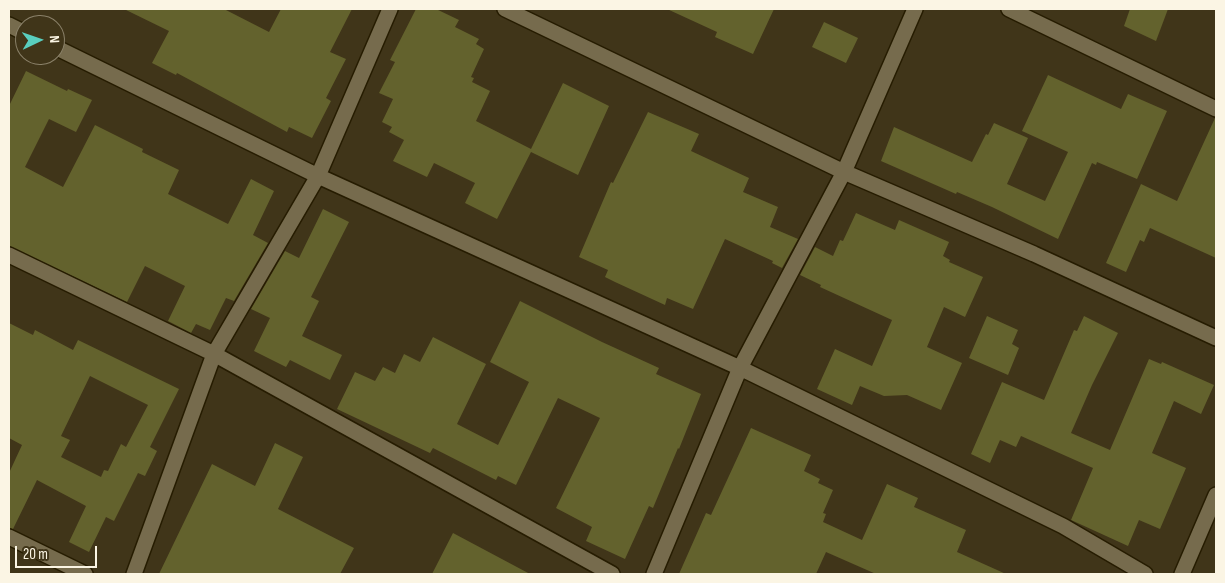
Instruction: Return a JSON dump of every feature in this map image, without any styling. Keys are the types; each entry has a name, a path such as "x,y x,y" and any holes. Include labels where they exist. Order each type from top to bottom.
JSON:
{"street":[{"path":"134,574 214,354 318,176 390,9"},
{"path":"505,9 844,172 1034,254 1216,338"},
{"path":"654,574 740,368 844,172 915,9"},
{"path":"1009,9 1216,109"},
{"path":"65,52 318,176 740,368 1064,526 1145,574"},
{"path":"9,255 214,354 612,574"},
{"path":"1182,574 1216,495"},
{"path":"9,538 85,574"}],"building":[{"path":"124,9 224,9 269,32 281,9 352,9 330,52 346,59 326,98 331,101 312,138 289,127 287,132 177,73 176,75 152,63 169,31"},
{"path":"416,9 436,9 459,20 455,27 479,39 476,44 484,49 471,77 474,78 472,82 490,91 476,121 531,149 563,83 609,106 578,175 531,152 497,219 465,203 475,183 434,163 427,177 393,161 404,140 389,132 392,127 382,122 393,99 379,93 395,62 390,60"},
{"path":"667,9 774,9 753,54 715,37 717,32"},
{"path":"1130,9 1168,9 1156,41 1124,26"},
{"path":"824,22 858,38 846,63 812,47"},
{"path":"26,71 67,91 68,89 92,100 76,132 49,119 25,167 63,187 95,125 143,149 142,152 179,170 168,194 228,224 251,179 274,191 253,235 268,243 234,301 226,298 210,330 196,324 191,333 168,321 185,286 145,266 127,302 9,246 9,106"},
{"path":"1048,75 1121,109 1128,94 1167,111 1137,179 1097,162 1096,165 1092,163 1058,239 992,207 957,192 956,194 881,161 894,127 972,162 986,134 988,135 994,123 1028,138 1007,184 1045,201 1068,152 1022,131"},
{"path":"648,112 699,134 691,151 749,178 743,192 778,207 770,227 798,239 782,268 772,263 773,261 725,239 693,309 667,298 665,305 605,277 608,270 579,257 611,182 613,183"},
{"path":"1215,118 1216,258 1150,228 1144,242 1140,240 1126,272 1106,263 1141,184 1177,201"},
{"path":"323,209 349,222 311,297 319,301 302,336 342,355 330,380 290,360 286,367 254,351 270,318 251,309 285,251 299,258"},
{"path":"856,213 895,230 899,220 949,242 943,256 950,260 949,262 983,277 965,317 944,307 927,347 962,363 941,410 907,395 884,396 860,386 852,405 817,389 835,349 872,366 892,320 820,287 821,285 800,275 815,247 833,256 840,240 843,241"},
{"path":"520,301 659,368 656,374 701,394 653,508 649,506 625,559 586,541 592,527 556,508 600,418 558,398 516,485 498,476 496,480 433,448 430,453 337,409 355,372 375,381 383,367 395,373 404,354 420,362 433,337 486,364 457,424 498,445 529,382 490,362"},
{"path":"987,316 1018,330 1012,344 1019,348 1008,375 969,358"},
{"path":"1084,316 1118,333 1071,433 1110,450 1149,359 1161,364 1162,362 1214,385 1201,414 1174,401 1152,453 1186,468 1160,529 1139,520 1128,546 1071,520 1093,468 1021,436 1016,447 1000,440 990,463 971,454 1002,382 1044,400 1074,330 1077,331"},
{"path":"9,323 33,335 35,330 73,350 78,340 179,389 150,447 157,451 145,476 138,473 114,521 106,517 89,552 69,542 86,506 37,480 13,529 9,528 9,473 22,445 9,438","holes":["90,376 148,405 126,447 121,444 108,471 104,470 101,477 61,457 70,440 61,436"]},
{"path":"751,428 811,455 804,471 820,479 818,483 833,490 823,513 826,514 823,522 862,540 887,484 918,498 914,507 966,530 957,552 1006,574 876,574 826,552 816,574 679,574 706,513 711,515"},
{"path":"275,443 303,457 278,509 354,548 340,574 159,574 212,464 255,486"},
{"path":"453,533 530,574 432,574"}]}
